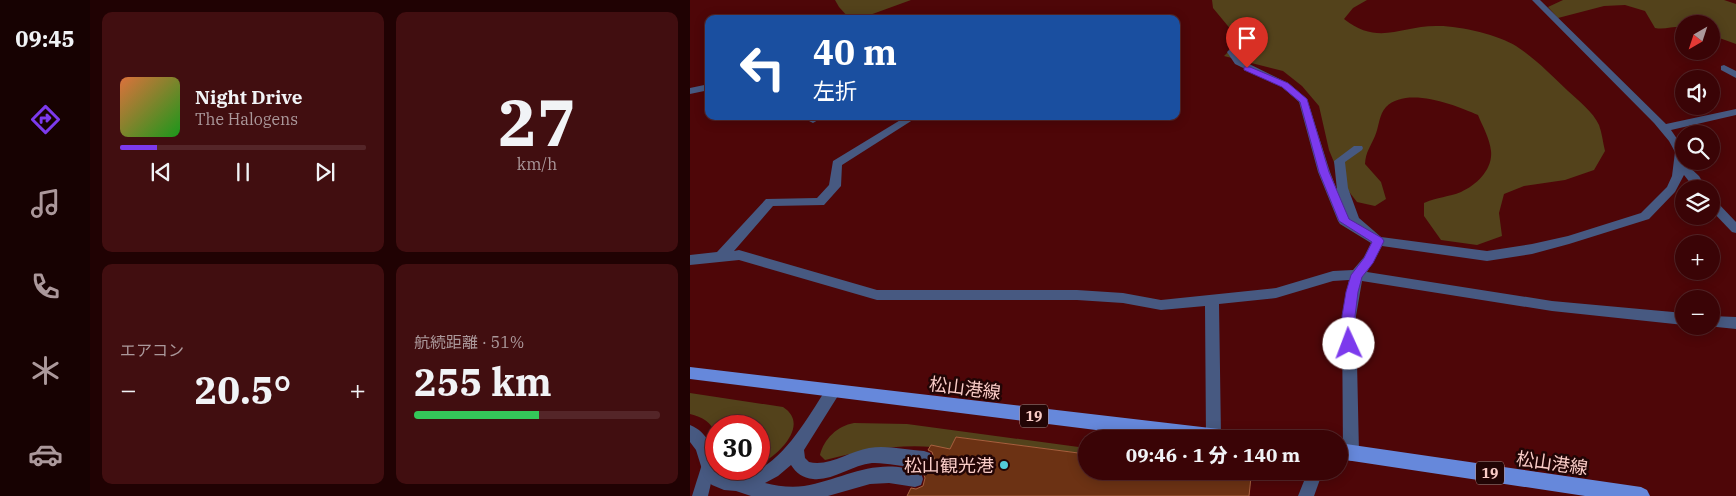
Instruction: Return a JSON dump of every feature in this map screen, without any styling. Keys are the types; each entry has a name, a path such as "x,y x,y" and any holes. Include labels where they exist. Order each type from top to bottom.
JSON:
{"main road":[{"name":"松山港線","path":"690,373 833,392 1161,430"},
{"name":"松山港線","path":"1348,452 1641,496"}],"street":[{"path":"1536,0 1664,128 1675,143"},
{"path":"1239,36 1238,46 1231,52 1231,55 1247,68 1292,89 1304,101 1324,172 1344,221 1378,241 1487,256 1532,249 1569,240 1645,216 1671,189 1679,170"},
{"path":"1724,68 1736,75"},
{"path":"690,91 705,88"},
{"path":"1664,128 1736,112"},
{"path":"720,258 770,202 820,202 834,186 836,163 907,120"},
{"path":"1358,148 1339,161 1338,167 1342,188 1354,220 1378,241"},
{"path":"1685,170 1693,180"},
{"path":"1720,213 1736,230"},
{"path":"1345,430 1348,316 1357,275 1369,260 1378,241"},
{"path":"690,260 739,255 876,295 1077,295 1123,298 1160,305 1276,293 1333,276 1357,275 1552,306 1614,314 1675,318"},
{"path":"1212,301 1213,430"},
{"path":"1720,322 1736,323"},
{"path":"720,480 738,483 754,480 770,472 785,461 796,448 833,392"},
{"path":"690,432 703,444 705,453"},
{"path":"796,448 796,458 801,466 816,471 834,468 852,459 868,455 924,460"},
{"path":"738,483 758,491 778,495 800,496 839,482 874,476 915,478"}],"lane":[{"path":"700,496 705,477"},
{"path":"1306,496 1312,480"}],"shaded area":[{"path":"835,0 911,0 870,15 846,15"},
{"path":"1212,0 1367,0 1353,8 1344,19 1356,27 1379,33 1445,26 1499,38 1516,46 1530,56 1589,111 1599,125 1605,151 1594,170 1565,180 1524,186 1504,194 1499,213 1502,236 1477,245 1441,240 1424,216 1424,203 1467,189 1478,181 1487,170 1491,151 1488,137 1478,115 1431,99 1406,98 1395,101 1386,107 1367,153 1365,164 1381,182 1386,199 1375,206 1357,202 1343,184 1329,150 1319,106 1302,86 1283,71 1224,56 1234,46 1237,37 1213,8"},
{"path":"1563,0 1724,0 1736,4 1736,44 1720,38 1720,15 1675,15 1675,27 1662,29 1655,28 1645,11 1625,5 1604,6 1558,18 1548,7"},
{"path":"690,393 783,407 791,414 794,422 788,439 770,458 770,415 705,415 705,420 690,414"},
{"path":"854,423 907,424 1078,447 1078,453 956,437 950,449 918,446 887,448 825,460 820,455 828,439 837,430"}],"building":[{"name":"松山観光港","path":"956,437 1078,453 1078,480 1251,480 1249,496 907,496 911,488 916,489 923,486 925,478 923,472 919,470 932,466 934,458 932,452 928,450 931,445 950,449"}],"place":[{"name":"松山観光港","path":"1004,465"}],"route":[{"path":"1247,68 1292,89 1304,101 1324,172 1344,221 1378,241 1369,260 1357,275 1352,292 1348,316 1349,344"}]}
